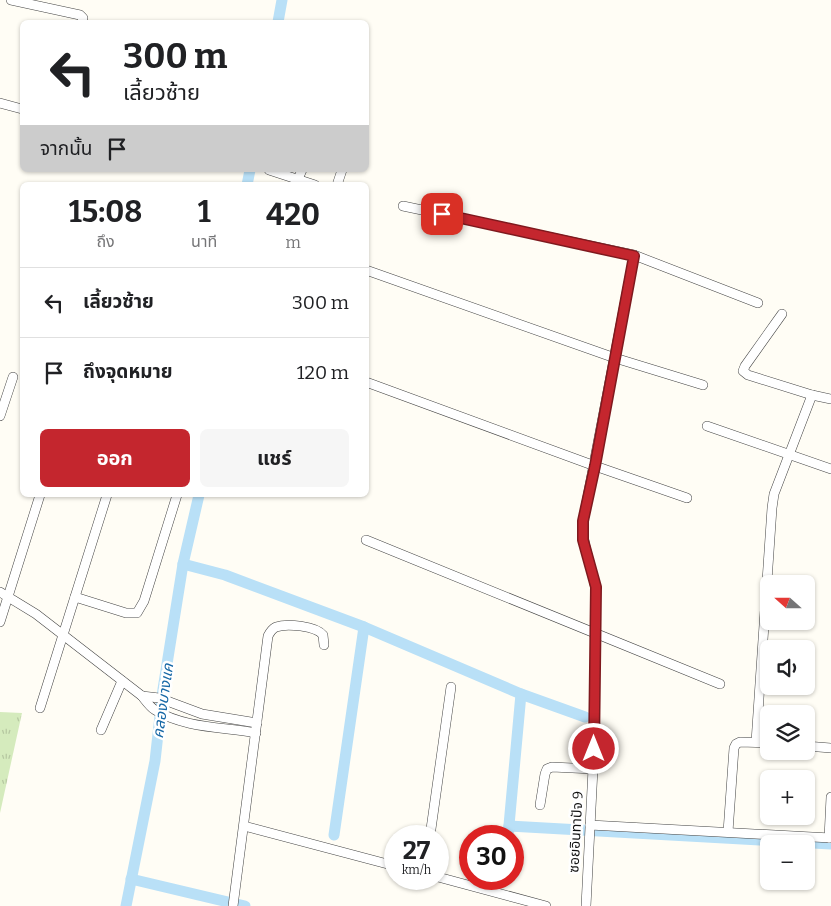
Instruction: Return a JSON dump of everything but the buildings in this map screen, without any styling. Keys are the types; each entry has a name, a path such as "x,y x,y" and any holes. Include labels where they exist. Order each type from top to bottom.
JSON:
{"street":[{"path":"13,0 80,15 82,20"},
{"path":"0,104 20,109"},
{"path":"275,172 305,182"},
{"path":"298,180 301,172"},
{"path":"403,206 634,256 758,303"},
{"name":"ซอยอินทาปัจ 9","path":"586,906 593,769 596,587 582,532 634,256"},
{"path":"369,271 615,358 703,385"},
{"path":"782,314 743,371 748,375 831,399"},
{"path":"0,416 13,377"},
{"path":"369,383 687,498"},
{"path":"756,742 774,494 812,395"},
{"path":"706,426 831,469"},
{"path":"0,622 4,594 39,497"},
{"path":"40,708 106,497"},
{"path":"75,597 126,613 137,614 144,601 176,497"},
{"path":"366,540 720,684"},
{"path":"4,594 36,614 142,696 153,709 171,718 256,733"},
{"path":"234,902 267,638 271,631 281,626 316,629 323,635 324,645"},
{"path":"101,730 122,681"},
{"path":"432,825 451,687"},
{"path":"142,696 159,698 176,706 202,714 257,723"},
{"path":"199,724 202,714"},
{"path":"728,832 734,748 740,742 760,742"},
{"path":"815,747 831,748"},
{"path":"540,805 547,769 552,767 593,769"},
{"path":"590,826 830,838 831,797"},
{"path":"244,826 384,863"},
{"path":"449,880 546,906"}],"green space":[{"path":"0,712 22,713 0,813"}],"waterway":[{"name":"คลองบางแค","path":"278,20 282,0"},
{"name":"คลองบางแค","path":"248,182 250,172"},
{"name":"คลองบางแค","path":"126,906 155,761 163,689 183,564 199,497"},
{"path":"183,564 225,575 364,627 521,694 585,717"},
{"path":"334,835 364,627"},
{"path":"509,825 521,694"},
{"path":"524,827 831,844"},
{"path":"131,879 245,906"}],"route":[{"path":"442,214 634,256 582,532 596,587 594,749"}]}
